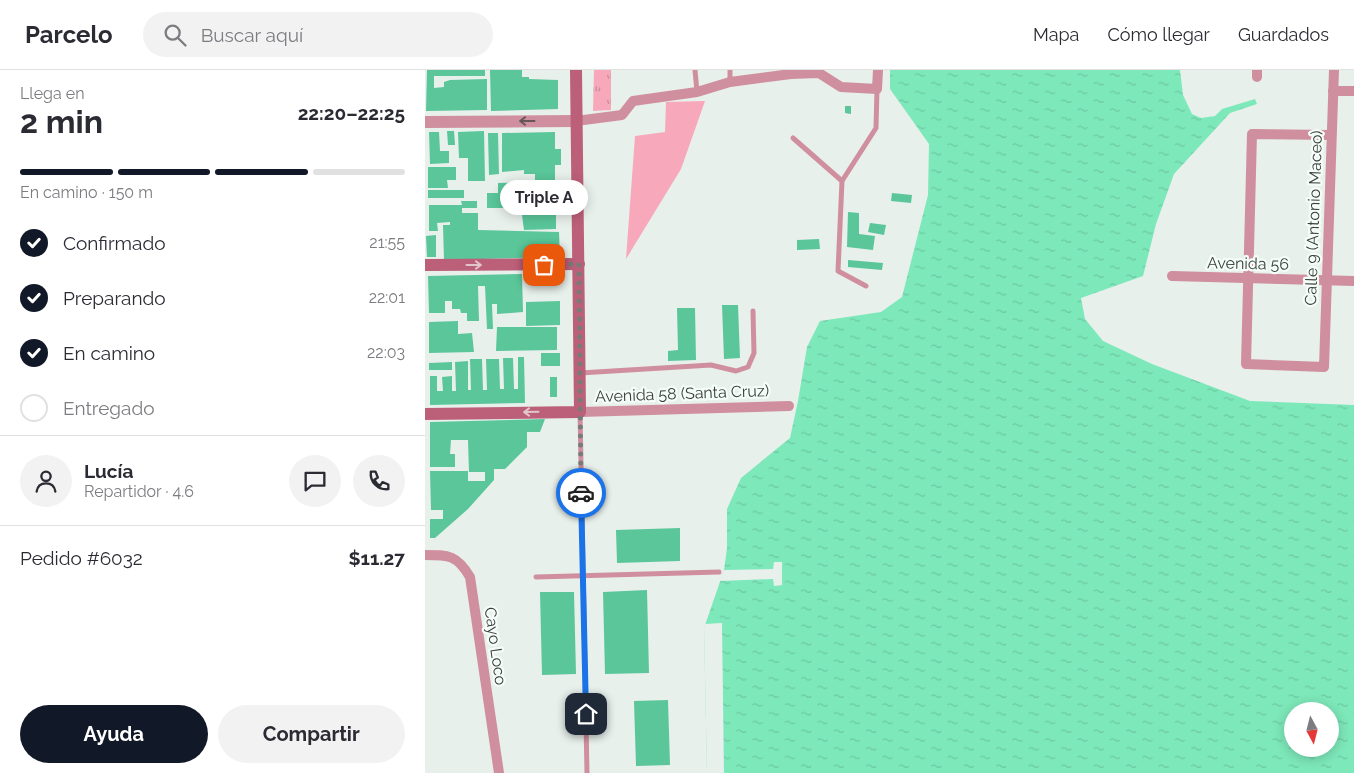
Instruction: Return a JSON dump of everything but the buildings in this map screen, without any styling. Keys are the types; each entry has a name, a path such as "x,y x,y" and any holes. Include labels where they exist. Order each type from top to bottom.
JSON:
{"main road":[{"path":"576,70 580,412"},
{"path":"425,265 579,264"},
{"name":"Avenida 58 (Santa Cruz)","path":"425,414 580,412"}],"street":[{"path":"425,122 576,121 622,115 633,101 697,92 730,82 791,74 819,73 841,87 877,89 878,70"},
{"name":"Calle 9 (Antonio Maceo)","path":"1248,278 1246,364 1323,367 1333,70"},
{"path":"1333,91 1354,91"},
{"path":"1248,278 1252,134 1330,135"},
{"name":"Avenida 56","path":"1172,276 1354,281"},
{"name":"Avenida 58 (Santa Cruz)","path":"580,412 789,406"},
{"name":"Cayo Loco","path":"425,555 447,555 462,563 470,577 499,773"}],"lane":[{"path":"695,70 697,92"},
{"path":"730,70 730,82"},
{"path":"866,286 838,270 841,181 876,128 877,89"},
{"path":"793,138 841,181"},
{"path":"580,373 711,365 736,371 748,367 754,353 753,311"},
{"path":"580,412 587,773"},
{"path":"536,577 719,572"}],"green space":[{"path":"594,70 611,70 611,110 593,111"},
{"path":"705,101 681,169 626,259 635,136 665,132 666,102"}],"water":[{"path":"890,70 1180,70 1183,95 1192,114 1201,118 1215,116 1222,109 1255,99 1257,104 1230,113 1174,174 1156,224 1143,276 1081,298 1085,319 1103,341 1152,364 1250,401 1354,405 1354,773 707,773 704,628 724,570 727,548 727,509 741,478 790,438 807,347 820,321 881,312 902,297 928,195 929,144 890,89"}],"pier":[{"path":"774,562 782,562 782,585 774,586 773,579 720,581 724,570 773,569"},
{"path":"722,623 724,773 707,773 704,628 705,624"}],"way so far":[{"path":"544,265 579,264 581,493"}],"place":[{"name":"Triple A","path":"544,265"}],"route":[{"path":"581,493 586,714"}]}
